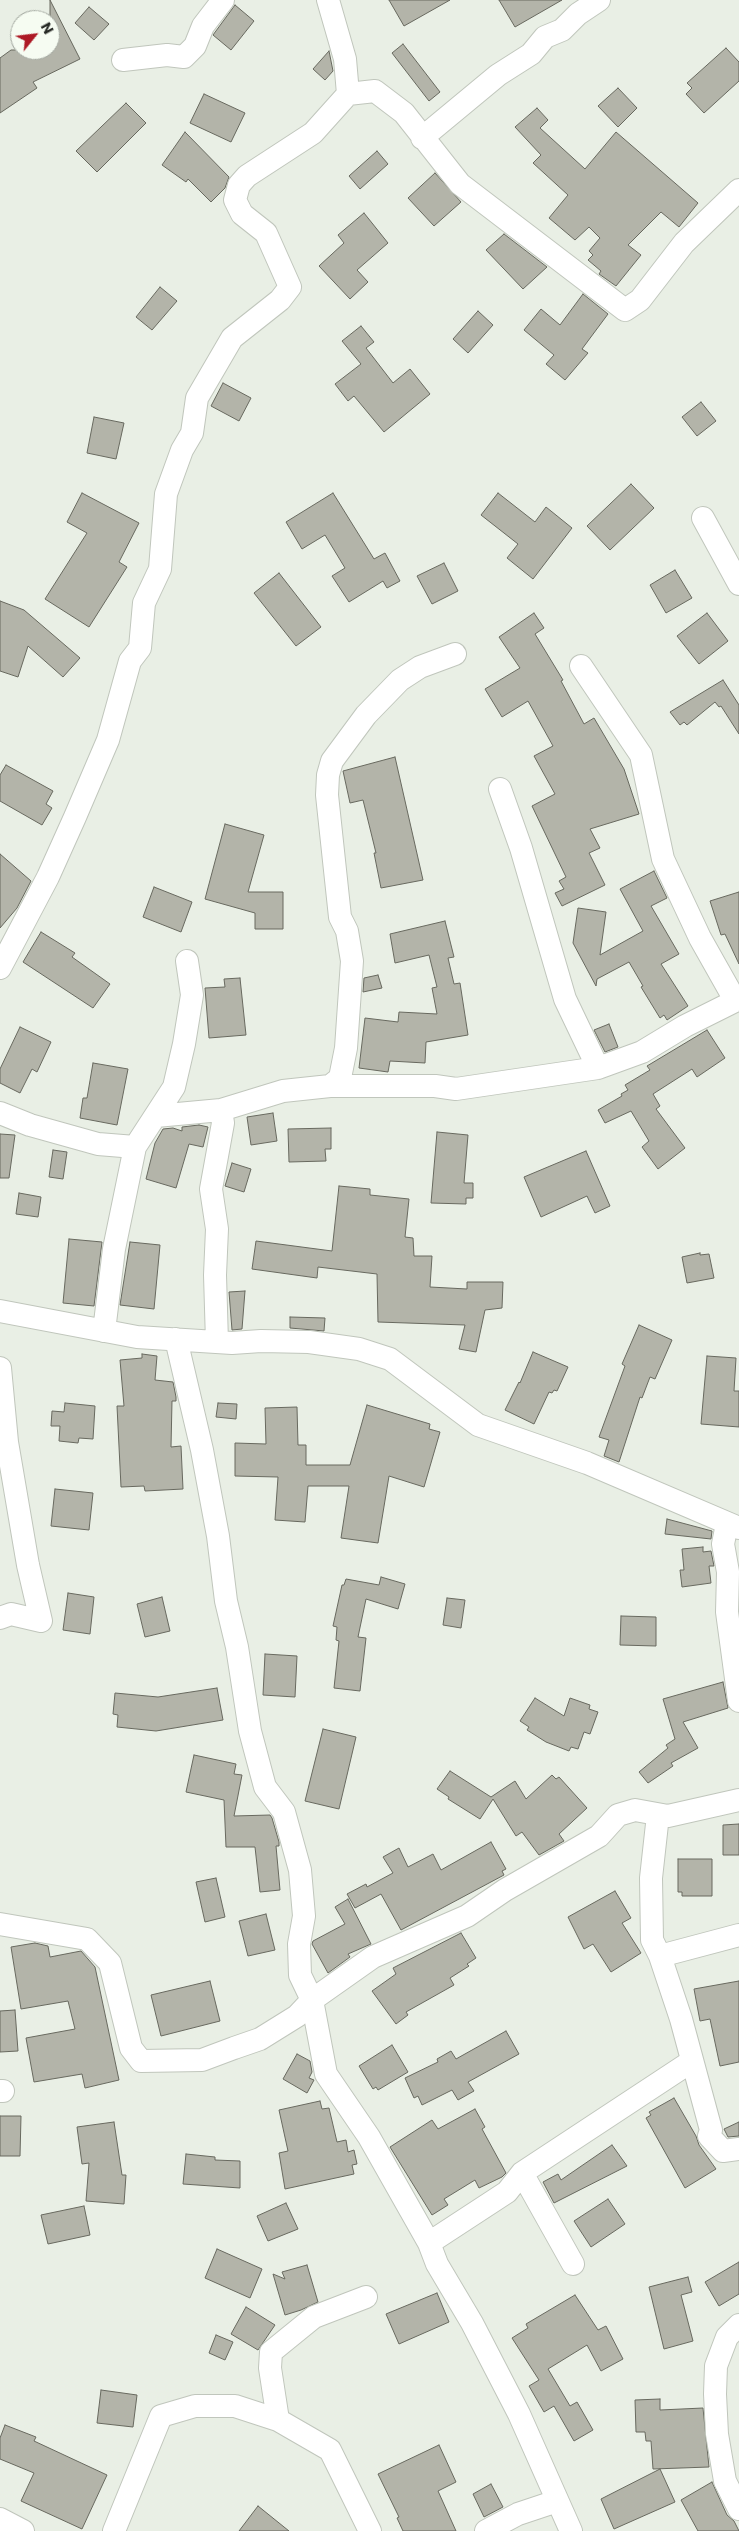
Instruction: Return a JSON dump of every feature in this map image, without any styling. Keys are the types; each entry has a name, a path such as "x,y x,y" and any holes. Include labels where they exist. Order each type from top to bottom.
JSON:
{"street":[{"path":"123,60 167,55 184,57 195,46 203,26 223,0"},
{"path":"328,0 345,58 348,94"},
{"path":"422,138 498,75 531,54 545,37 562,30 578,14 599,0"},
{"path":"0,968 48,877 75,817 108,740 130,661 140,648 144,603 160,568 166,494 182,450 192,433 196,398 232,338 280,300 290,287 266,233 242,214 235,200 239,185 247,176 313,134 348,94 375,91 404,113 460,184 626,310 640,300 684,243 739,190"},
{"path":"703,518 739,584"},
{"path":"330,1086 340,1078 346,1048 352,961 347,932 340,917 335,875 327,795 330,768 344,742 366,715 400,680 420,666 455,654"},
{"path":"156,1116 221,1110 283,1092 330,1086 435,1086 456,1089 598,1068 642,1052 737,999 700,938 663,858 640,756 581,666"},
{"path":"500,789 521,848 565,999 598,1068"},
{"path":"104,1331 114,1249 135,1147 174,1087 184,1044 192,995 187,961"},
{"path":"217,1342 214,1275 217,1229 211,1189 223,1123 221,1110"},
{"path":"0,1113 30,1125 98,1144 135,1147"},
{"path":"0,1311 137,1337 217,1342 309,1342 359,1349 390,1359 478,1425 588,1462 733,1526 723,1544 728,1572 727,1612 739,1701"},
{"path":"176,1339 202,1450 218,1536 226,1601 238,1647 250,1731 265,1787 284,1812 300,1870 304,1916 299,1944 300,1975 312,2000 326,2074 369,2137 429,2242 437,2264 472,2323 519,2414 571,2531"},
{"path":"0,1368 9,1451 28,1565 41,1621 11,1614 0,1618"},
{"path":"0,1924 87,1939 110,1963 131,2048 141,2061 202,2060 260,2039 297,2016 312,2000 372,1957 467,1916 505,1890 599,1836 618,1815 635,1810 668,1816 739,1800"},
{"path":"658,1814 651,1895 652,1940 660,1956 692,2061 711,2130 709,2136 723,2151 739,2149"},
{"path":"660,1956 739,1935"},
{"path":"429,2242 507,2192 522,2173 692,2061"},
{"path":"522,2173 573,2264"},
{"path":"278,2420 270,2368 271,2352 314,2317 366,2297"},
{"path":"739,2325 727,2337 716,2366 715,2394 717,2434 725,2481 739,2509"},
{"path":"114,2531 160,2416 195,2406 235,2406 278,2420 330,2450 370,2531"},
{"path":"486,2531 518,2514 557,2501"},
{"path":"0,2519 23,2531"}],"building":[{"path":"50,0 55,10 50,10"},
{"path":"389,0 450,0 404,26"},
{"path":"499,0 562,0 515,27"},
{"path":"235,5 254,21 231,50 213,35"},
{"path":"89,7 109,24 94,40 75,23"},
{"path":"60,20 80,59 33,82 37,88 0,113 0,58 10,51 10,60 60,60"},
{"path":"403,44 440,92 429,101 392,53"},
{"path":"726,48 739,62 739,81 704,113 686,94 692,88 687,83"},
{"path":"329,51 333,71 325,80 313,69"},
{"path":"618,88 637,108 618,127 598,106"},
{"path":"204,94 245,113 231,142 190,123"},
{"path":"126,103 146,123 97,172 76,151"},
{"path":"537,108 548,120 540,128 585,169 616,132 698,203 679,227 661,212 628,245 641,255 616,286 599,274 601,271 588,260 593,255 589,251 600,238 589,227 575,240 549,218 568,195 533,163 541,155 515,127"},
{"path":"185,132 229,177 225,188 211,202 188,179 186,182 162,165"},
{"path":"377,151 388,164 360,189 349,176"},
{"path":"435,173 461,202 434,226 408,198"},
{"path":"364,213 388,243 357,270 368,282 350,299 319,266 344,243 338,235"},
{"path":"504,234 547,267 523,289 486,250"},
{"path":"160,287 177,301 152,330 136,317"},
{"path":"583,294 608,314 582,349 588,353 565,380 546,364 554,355 524,330 541,309 560,325"},
{"path":"478,311 493,325 468,353 453,339"},
{"path":"361,326 374,342 366,348 393,383 410,369 430,394 384,432 354,396 348,401 335,384 361,364 342,341"},
{"path":"223,383 251,398 239,421 211,406"},
{"path":"701,402 716,421 697,436 682,417"},
{"path":"94,417 124,423 116,459 87,453"},
{"path":"631,484 654,508 610,550 587,526"},
{"path":"82,493 139,523 119,562 127,567 89,627 45,599 87,533 67,522"},
{"path":"333,493 374,559 385,553 400,581 387,588 383,581 349,602 332,576 345,568 325,535 302,549 286,522"},
{"path":"498,493 535,522 546,507 572,528 533,579 507,558 518,544 481,515"},
{"path":"444,563 458,591 432,604 417,576"},
{"path":"675,570 692,598 666,613 650,585"},
{"path":"279,573 321,627 296,646 254,593"},
{"path":"0,601 24,610 80,658 63,677 28,646 18,677 0,671"},
{"path":"534,613 544,628 535,634 563,680 561,681 584,724 594,718 624,769 639,814 590,829 600,848 589,853 605,885 562,906 555,893 564,889 559,881 566,877 532,806 555,794 534,756 553,746 528,701 502,717 485,689 520,668 499,637"},
{"path":"707,613 728,641 699,664 677,636"},
{"path":"723,680 739,705 739,734 721,706 719,707 715,702 687,725 684,722 680,725 670,712"},
{"path":"395,757 423,880 381,888 374,853 376,853 363,800 350,803 343,771"},
{"path":"6,765 53,791 46,804 52,808 42,825 0,801 0,775"},
{"path":"225,824 264,835 248,892 283,892 283,929 255,929 255,913 205,899"},
{"path":"0,854 31,881 17,908 0,928"},
{"path":"654,871 667,898 651,906 679,954 661,964 688,1006 667,1020 664,1015 660,1018 641,987 643,986 629,962 597,979 596,986 573,943 578,908 606,912 600,955 643,931 620,889"},
{"path":"154,887 192,902 181,932 143,917"},
{"path":"739,892 739,964 725,934 721,935 710,901"},
{"path":"445,921 454,957 448,958 454,984 460,983 468,1035 426,1042 425,1063 390,1061 388,1072 359,1068 365,1018 398,1022 399,1012 437,1014 432,988 437,987 429,955 395,963 390,934"},
{"path":"41,932 75,953 72,957 110,984 93,1008 23,962"},
{"path":"378,975 382,988 363,992 364,978"},
{"path":"240,978 246,1035 209,1038 205,988 225,987 224,979"},
{"path":"609,1024 618,1047 605,1052 594,1030"},
{"path":"20,1027 51,1042 37,1072 32,1069 20,1093 0,1083 0,1069"},
{"path":"707,1030 725,1058 697,1077 692,1069 653,1094 660,1106 656,1109 685,1148 658,1169 642,1147 649,1141 631,1111 605,1123 598,1110 622,1096 621,1094 628,1090 625,1085 650,1070 647,1066"},
{"path":"93,1063 128,1069 117,1125 80,1118 83,1098 87,1098"},
{"path":"273,1113 277,1141 251,1145 247,1117"},
{"path":"199,1125 208,1127 203,1147 189,1144 176,1188 146,1179 155,1143 163,1129 173,1128 182,1131 182,1127"},
{"path":"331,1128 331,1149 325,1149 326,1161 289,1162 288,1129"},
{"path":"437,1132 468,1135 464,1183 473,1183 473,1198 466,1198 466,1204 431,1203"},
{"path":"0,1134 15,1135 9,1178 0,1178"},
{"path":"53,1150 67,1152 63,1179 49,1177"},
{"path":"586,1151 610,1206 595,1213 587,1196 541,1217 524,1177"},
{"path":"232,1163 251,1169 244,1192 225,1186"},
{"path":"339,1186 370,1189 370,1195 409,1199 405,1237 413,1238 414,1256 432,1256 430,1287 467,1289 467,1282 503,1282 502,1308 485,1310 476,1352 459,1349 465,1325 378,1322 377,1274 318,1267 317,1278 252,1269 256,1241 332,1251"},
{"path":"19,1193 41,1197 38,1217 16,1214"},
{"path":"69,1239 102,1242 94,1306 63,1303"},
{"path":"130,1242 160,1245 154,1309 120,1305"},
{"path":"700,1253 700,1255 709,1254 714,1278 687,1283 682,1257"},
{"path":"245,1291 242,1329 232,1330 229,1292"},
{"path":"290,1317 325,1318 324,1331 290,1328"},
{"path":"639,1325 672,1340 655,1379 650,1377 642,1398 640,1397 619,1462 604,1456 609,1440 599,1437 625,1366 622,1364"},
{"path":"533,1352 568,1367 557,1391 549,1392 534,1424 505,1410 520,1383"},
{"path":"142,1354 157,1356 155,1380 173,1382 176,1401 172,1401 171,1447 181,1446 183,1489 145,1491 144,1486 121,1487 117,1406 124,1406 120,1360 142,1358"},
{"path":"707,1356 736,1358 734,1391 739,1391 739,1427 701,1424"},
{"path":"65,1403 95,1406 93,1439 79,1438 78,1443 59,1441 60,1426 51,1426 52,1411 64,1412"},
{"path":"218,1403 237,1404 236,1419 216,1417"},
{"path":"367,1405 430,1424 429,1429 440,1432 424,1487 389,1476 378,1543 341,1538 349,1486 308,1486 305,1522 275,1520 278,1477 235,1476 235,1443 266,1444 265,1408 297,1407 298,1445 306,1445 306,1465 350,1465"},
{"path":"55,1489 93,1493 89,1530 51,1526"},
{"path":"667,1519 712,1531 711,1539 665,1534"},
{"path":"703,1547 703,1552 711,1551 714,1566 709,1566 711,1583 682,1587 680,1570 684,1570 682,1549"},
{"path":"381,1577 405,1584 398,1609 366,1599 358,1637 366,1638 360,1691 334,1688 339,1641 336,1640 337,1627 333,1626 342,1585 344,1585 346,1579 379,1585"},
{"path":"68,1593 94,1597 90,1634 63,1630"},
{"path":"162,1597 170,1631 145,1637 137,1604"},
{"path":"447,1598 465,1600 461,1628 443,1625"},
{"path":"621,1616 656,1617 656,1646 620,1645"},
{"path":"265,1654 297,1656 295,1697 263,1695"},
{"path":"723,1682 728,1708 683,1722 698,1748 671,1763 673,1766 648,1783 639,1772 668,1748 666,1745 675,1739 663,1699"},
{"path":"217,1688 223,1720 156,1731 117,1727 118,1715 113,1714 115,1693 158,1697"},
{"path":"535,1698 564,1716 570,1698 590,1705 589,1709 598,1712 590,1734 584,1732 578,1749 571,1747 569,1751 546,1742 527,1730 529,1727 520,1721"},
{"path":"323,1729 356,1737 339,1809 305,1801"},
{"path":"194,1755 236,1764 234,1774 242,1775 234,1816 270,1815 272,1818 279,1842 279,1846 276,1846 280,1890 260,1892 255,1847 226,1847 224,1800 186,1792"},
{"path":"450,1771 491,1797 515,1781 526,1799 552,1775 556,1779 559,1777 587,1808 559,1834 564,1841 539,1855 522,1832 516,1836 493,1799 480,1819 448,1799 449,1797 437,1789"},
{"path":"739,1824 739,1855 723,1855 723,1825"},
{"path":"491,1842 506,1869 502,1871 504,1875 401,1930 381,1894 355,1908 347,1894 366,1884 367,1887 393,1873 383,1857 399,1848 408,1867 433,1854 441,1870"},
{"path":"678,1859 712,1859 712,1896 682,1896 682,1892 678,1892"},
{"path":"216,1878 225,1917 205,1922 196,1882"},
{"path":"615,1891 631,1918 622,1923 641,1953 611,1972 593,1944 584,1949 568,1917"},
{"path":"348,1899 371,1944 348,1954 350,1957 328,1973 312,1944 313,1941 345,1924 335,1907"},
{"path":"266,1914 275,1950 248,1956 239,1921"},
{"path":"461,1933 476,1958 467,1964 469,1966 450,1978 454,1985 406,2012 408,2015 396,2024 372,1991 396,1974 393,1968"},
{"path":"35,1943 48,1946 50,1957 81,1951 95,1967 119,2080 85,2088 82,2074 34,2082 26,2038 75,2029 68,2001 21,2009 11,1947"},
{"path":"210,1981 220,2021 161,2036 151,1995"},
{"path":"739,1981 739,2062 720,2066 710,2019 700,2021 694,1989"},
{"path":"15,2010 18,2051 0,2052 0,2011"},
{"path":"506,2031 519,2054 468,2082 474,2091 458,2100 452,2090 422,2105 418,2096 414,2098 405,2078 438,2062 437,2059 451,2051 456,2059"},
{"path":"392,2045 408,2072 378,2090 376,2087 373,2089 359,2066"},
{"path":"297,2054 310,2061 312,2072 309,2078 314,2080 307,2093 283,2079"},
{"path":"674,2098 696,2136 699,2145 716,2169 685,2188 646,2118 651,2115 649,2112"},
{"path":"320,2101 322,2109 329,2108 337,2142 346,2140 348,2152 354,2150 357,2164 352,2165 354,2174 285,2189 279,2153 288,2151 279,2110"},
{"path":"475,2109 485,2127 482,2129 506,2173 502,2177 479,2188 475,2180 444,2199 448,2205 432,2215 390,2147 432,2120 438,2129"},
{"path":"0,2116 21,2116 20,2156 0,2156"},
{"path":"114,2122 122,2175 126,2175 124,2204 86,2201 89,2163 82,2164 77,2127"},
{"path":"739,2122 739,2136 728,2137 724,2129"},
{"path":"612,2145 627,2166 554,2203 543,2182 558,2174 561,2180"},
{"path":"186,2154 215,2157 215,2160 240,2161 240,2188 183,2184"},
{"path":"608,2199 625,2224 591,2247 574,2221"},
{"path":"286,2203 298,2229 268,2241 257,2216"},
{"path":"84,2206 90,2235 48,2244 41,2215"},
{"path":"217,2249 262,2269 250,2298 205,2278"},
{"path":"739,2262 739,2294 719,2306 705,2282"},
{"path":"307,2265 318,2302 285,2315 273,2274 285,2279 282,2272"},
{"path":"688,2277 692,2292 681,2295 693,2341 664,2349 649,2287"},
{"path":"437,2293 449,2322 399,2344 386,2314"},
{"path":"575,2295 598,2330 606,2326 623,2359 601,2371 587,2345 548,2369 570,2406 577,2402 593,2430 574,2441 554,2406 544,2412 529,2386 539,2380 512,2338 528,2328 526,2324"},
{"path":"246,2307 275,2325 258,2350 231,2334"},
{"path":"216,2335 233,2342 225,2360 209,2353"},
{"path":"101,2390 137,2395 133,2427 97,2423"},
{"path":"660,2399 660,2410 703,2408 709,2467 653,2469 651,2441 646,2441 645,2432 636,2432 635,2400"},
{"path":"5,2425 36,2437 34,2441 107,2475 82,2529 21,2501 34,2473 0,2459 0,2438"},
{"path":"439,2445 456,2482 438,2491 456,2531 403,2531 397,2518 399,2517 378,2474"},
{"path":"660,2469 675,2502 614,2529 601,2499"},
{"path":"712,2482 727,2515 734,2521 739,2531 698,2531 681,2500"},
{"path":"491,2484 503,2507 484,2517 473,2494"},
{"path":"258,2506 289,2531 239,2531"}]}
